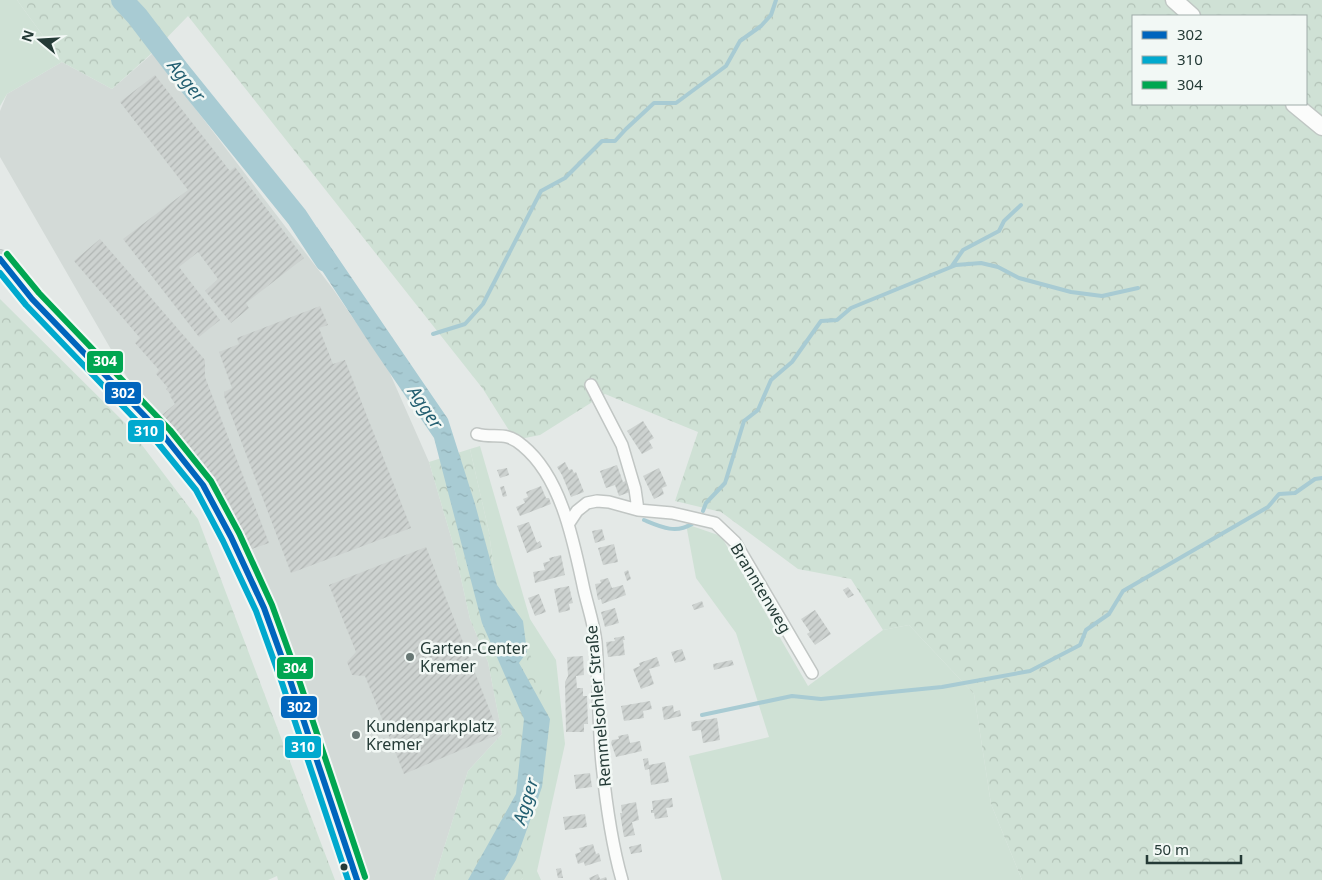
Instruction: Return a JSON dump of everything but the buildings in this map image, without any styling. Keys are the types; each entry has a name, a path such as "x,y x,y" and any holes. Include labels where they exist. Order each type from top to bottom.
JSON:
{"main road":[{"path":"1174,0 1191,15"},
{"path":"1295,105 1322,127"},
{"path":"0,259 32,299 164,436 203,485 231,537 264,608 357,880"}],"street":[{"path":"591,385 622,445 635,489 638,510"},
{"name":"Remmelsohler Straße","path":"477,434 505,435 523,445 544,468 569,523 596,640 602,763 609,820 622,880"},
{"name":"Branntenweg","path":"569,523 577,511 587,504 597,501 609,502 638,510 672,513 715,523 734,542 812,673"}],"shaded area":[{"path":"153,53 333,289 388,369 429,462 454,547 470,619 488,662 502,734 468,771 434,880 369,880 283,630 238,534 200,466 135,391 0,157 0,111 7,94 62,62 112,89"}],"green space":[{"path":"0,0 17,0 62,62 7,94 0,106"},
{"path":"17,0 1322,0 1322,880 1022,880 991,804 974,694 909,625 883,630 851,579 798,569 721,512 675,501 698,432 605,394 540,435 515,440 483,389 188,16 152,53 112,89 62,62"},
{"path":"0,299 126,424 198,519 335,880 278,880 277,876 268,880 0,880"},
{"path":"480,446 530,619 556,660 565,744 537,871 541,880 521,880 523,878 496,587 489,532 470,449"},
{"path":"470,449 489,532 496,587 522,629 551,719 523,878 521,880 434,880 468,771 502,734 488,662 470,619 454,547 429,462"},
{"path":"686,524 721,536 808,686 883,630 909,625 974,694 991,804 1022,880 722,880 689,756 769,737 736,633 696,578"}],"water":[{"path":"317,227 448,419 475,504 497,585 523,621 527,652 519,663 550,719 542,787 516,860 504,880 468,880 516,794 524,719 482,623 434,438 304,243"}],"waterway":[{"name":"Agger","path":"122,0 137,16 297,217 326,261"},
{"path":"433,334 465,324 483,304 541,191 565,178 602,141 615,141 654,103 676,103 726,66 740,41 761,26 771,15 776,0"},
{"path":"952,266 963,250 999,231 1004,221 1021,205"},
{"path":"703,511 706,503 725,483 744,421 758,410 771,380 792,362 821,321 837,320 851,308 956,265 981,263 998,267 1019,278 1071,292 1102,296 1138,288"},
{"path":"702,715 792,696 821,699 942,687 1030,671 1080,645 1086,630 1109,614 1123,591 1268,507 1279,494 1295,493 1315,479 1322,478"},
{"path":"644,520 662,527 674,529 680,529 692,524"}],"transit line":[{"name":"304","path":"7,254 39,293 170,430 211,481 239,533 272,605 365,877"},
{"name":"302","path":"0,259 32,299 164,436 203,485 231,537 264,608 357,880"},
{"name":"310","path":"0,273 26,305 157,442 196,490 223,541 256,611 348,880"}],"place":[{"name":"Garten-Center Kremer","path":"410,657"},
{"name":"Kundenparkplatz Kremer","path":"356,735"}]}
